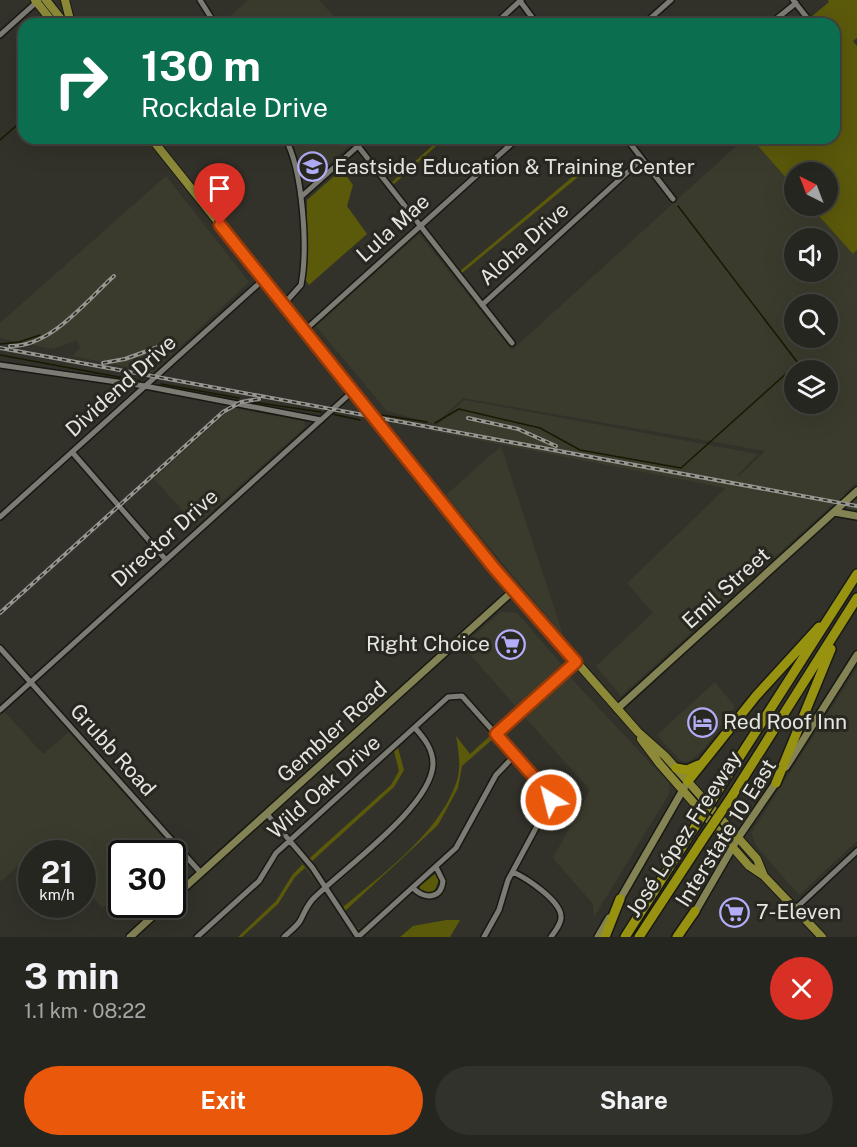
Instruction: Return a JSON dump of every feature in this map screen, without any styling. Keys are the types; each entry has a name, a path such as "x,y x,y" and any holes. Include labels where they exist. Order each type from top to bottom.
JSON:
{"highway":[{"name":"José López Freeway","path":"625,937 857,574"},
{"name":"José López Freeway","path":"639,937 732,796 857,598"},
{"path":"688,781 756,696 835,610"},
{"path":"776,783 844,619"},
{"path":"676,768 687,770 702,762"},
{"path":"606,937 620,899"},
{"path":"679,937 696,911"}],"main road":[{"path":"46,0 60,18"},
{"path":"65,0 70,18"},
{"path":"37,1 50,18"},
{"path":"156,144 514,590 617,709 676,768 757,859 764,876"},
{"name":"Emil Street","path":"617,709 857,491"},
{"path":"848,499 846,507 854,516"},
{"path":"834,512 854,516"},
{"name":"Gembler Road","path":"186,886 514,590"},
{"name":"Interstate 10 East","path":"696,911 738,838 776,783 857,655"},
{"path":"638,732 648,749 681,790 732,848 749,866 764,876 822,937"},
{"path":"598,937 688,781"},
{"path":"130,937 151,918"}],"street":[{"path":"200,0 211,18"},
{"path":"651,18 671,0"},
{"path":"18,18 37,1"},
{"path":"502,18 520,1 533,18"},
{"path":"777,18 795,2 807,18"},
{"path":"0,35 18,18"},
{"path":"284,304 296,292 302,281 302,196 296,163 288,144"},
{"path":"302,196 360,144"},
{"name":"Lula Mae","path":"304,331 511,144"},
{"path":"632,144 673,199"},
{"path":"358,146 512,342"},
{"name":"Aloha Drive","path":"482,304 642,159"},
{"name":"Dividend Drive","path":"0,517 264,279"},
{"path":"0,365 145,386 321,420"},
{"name":"Director Drive","path":"0,710 353,391"},
{"path":"72,452 166,560"},
{"name":"Grubb Road","path":"0,648 201,873"},
{"path":"484,937 499,910 513,872 548,808 550,797 496,734 576,662"},
{"name":"Wild Oak Drive","path":"197,937 259,880 273,857 290,840 448,697 456,694 462,696 496,734"},
{"path":"284,937 300,921 310,902 404,816 418,800 429,778 433,761 427,742 415,728"},
{"path":"267,814 290,840 325,887 358,937 461,842 496,775 515,755"},
{"path":"795,909 857,851"},
{"path":"413,888 423,896 438,893 443,881 436,867"},
{"path":"513,872 536,885 559,910 560,920 551,937"}],"shaded area":[{"path":"248,0 319,0 336,18 228,18"},
{"path":"828,0 857,0 857,38 853,41 857,46 857,250 853,254 838,237 838,228 830,228 819,216 838,216 838,162 784,162 784,176 756,144 840,144 840,18 811,17 829,2"},
{"name":"Eastside Education & Training Center","path":"292,144 351,144 308,182"},
{"path":"434,144 438,144 394,184 392,182"},
{"path":"738,144 756,144 784,176 784,216 819,216 830,228 784,228 784,282 838,282 838,237 853,254 857,250 857,482 844,494 857,497 857,510 832,505 621,696 596,666 653,613 627,583 726,488 431,431 464,400 758,454 737,475 739,476 765,451 463,398 435,424 387,411 316,326 419,234 512,350"},
{"path":"358,155 342,170 353,185 347,206 367,234 309,285 306,281 307,200"},
{"path":"588,164 590,167 462,273 460,271"},
{"path":"166,176 249,282 153,372 73,356 80,347 77,340 53,349 0,338 0,323"},
{"path":"232,408 304,421 305,427 196,525 154,479"},
{"path":"501,446 563,636 446,495"},
{"path":"501,612 517,613 562,665 516,707 462,645"},
{"path":"857,668 857,841 799,895 757,847 751,833"},
{"path":"569,676 669,783 669,794 594,917 593,904 553,858 590,790 524,716"},
{"path":"715,682 735,707 705,748 689,762 681,761 657,735"},
{"path":"4,711 43,754 69,732 165,840 108,840 108,903 102,908 96,901 96,840 18,840 18,866 0,882 0,715"},
{"path":"491,735 494,738 462,766 458,788 438,825 345,911 332,890 343,907 407,852 422,837 447,804 459,774 456,736 470,754"},
{"path":"398,748 404,770 394,787 311,862 309,859 312,856 391,785 399,771 394,751"},
{"path":"303,864 319,886 305,868 295,877 278,904 242,937 238,937 276,901 293,874"},
{"path":"435,874 439,879 435,890 426,894 420,891 420,886"},
{"path":"460,920 450,937 400,937 413,926"}],"waterway":[{"path":"0,140 18,124"},
{"path":"678,206 796,360"},
{"path":"0,344 19,342 40,335"},
{"path":"0,355 140,381"},
{"path":"435,423 459,409 540,428 580,450 681,468 784,376"},
{"path":"161,384 239,398"},
{"path":"252,402 321,412"},
{"path":"332,414 360,420"},
{"path":"382,415 427,422"}],"railway":[{"path":"10,346 40,339 54,331 114,276"},
{"path":"103,363 125,359 158,347"},
{"path":"0,348 857,506"},
{"path":"0,613 223,412 241,402 259,399"},
{"path":"468,418 518,429 556,446"}],"place":[{"name":"Eastside Education & Training Center","path":"313,167"},
{"name":"Right Choice","path":"511,644"},
{"name":"Red Roof Inn","path":"702,722"},
{"name":"7-Eleven","path":"735,912"}],"route":[{"path":"220,225 494,568 576,662 496,734 549,794 551,800"}]}
